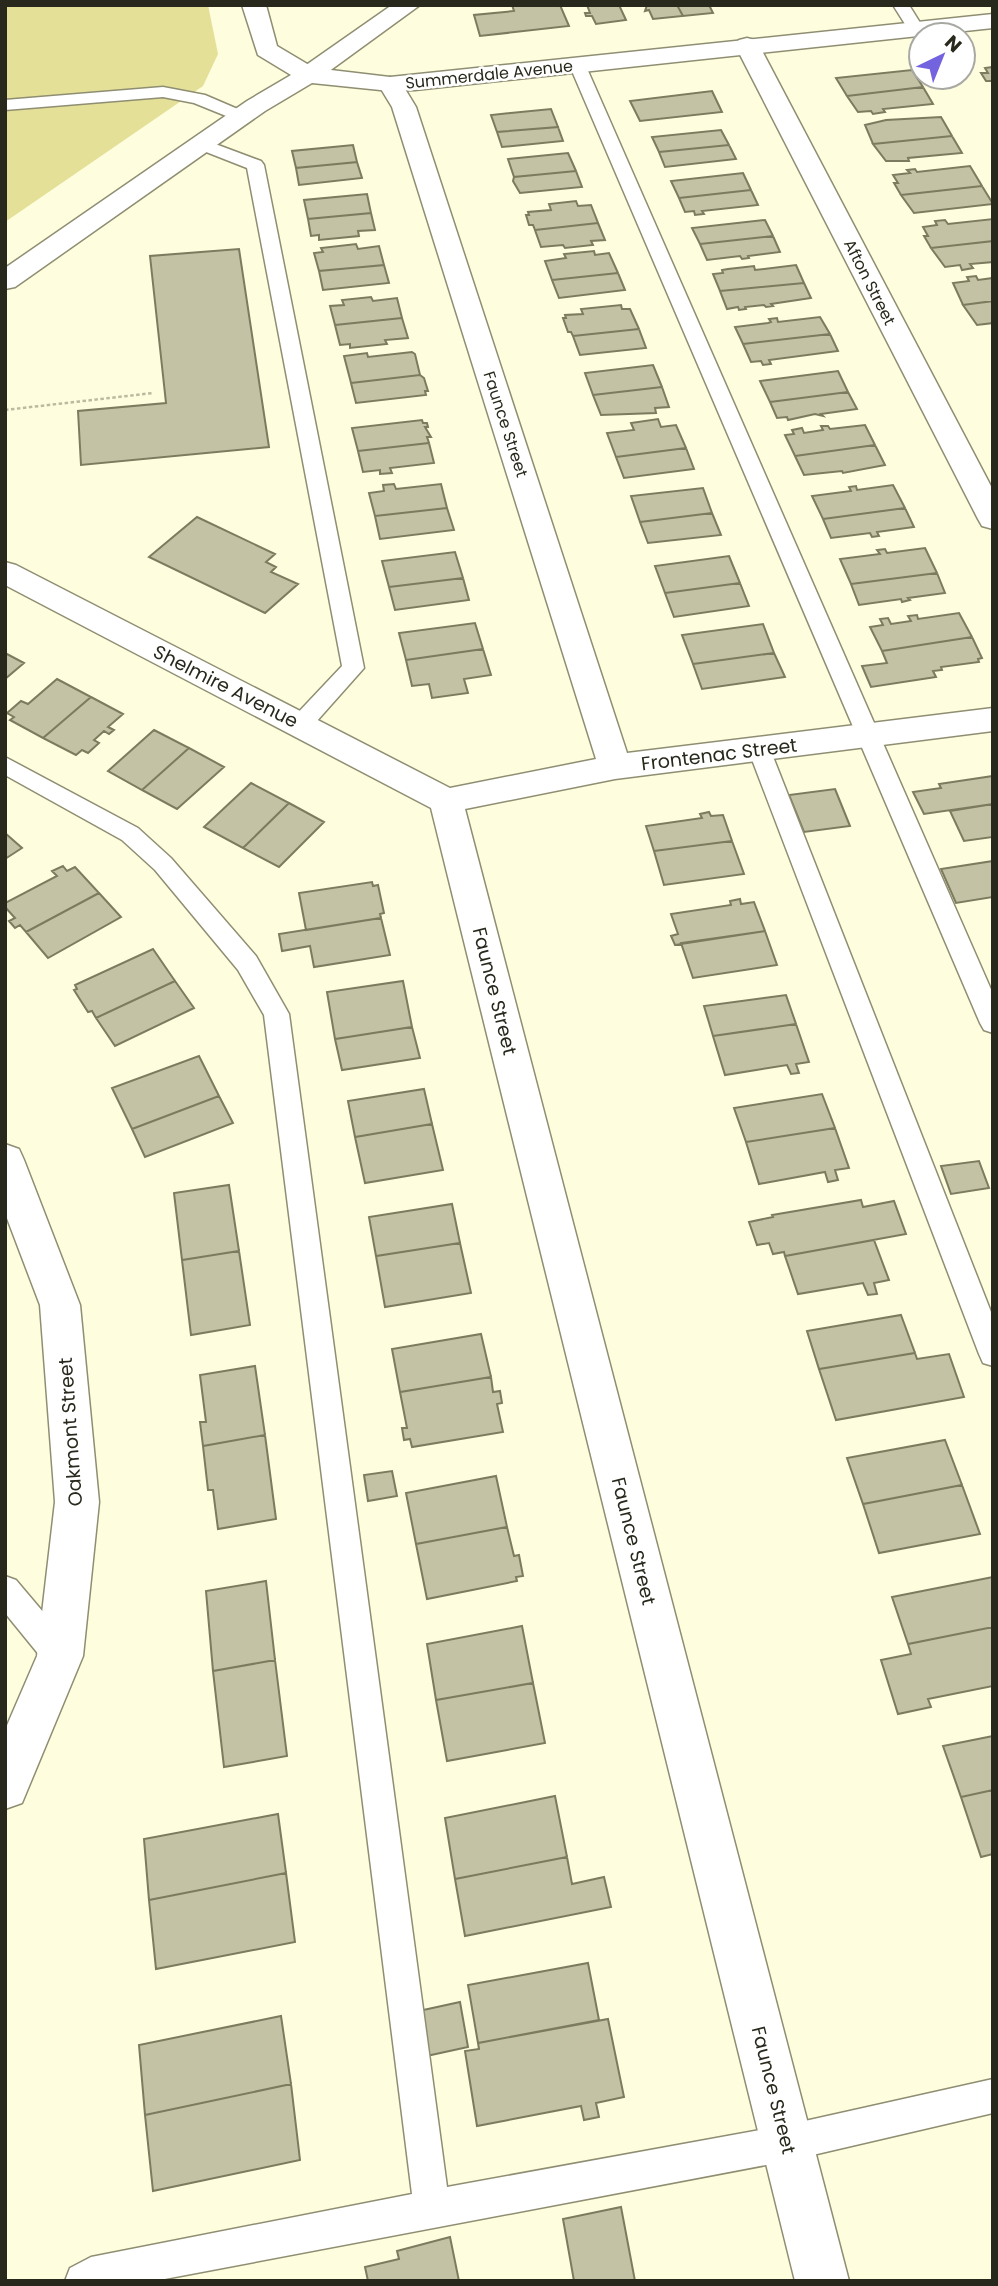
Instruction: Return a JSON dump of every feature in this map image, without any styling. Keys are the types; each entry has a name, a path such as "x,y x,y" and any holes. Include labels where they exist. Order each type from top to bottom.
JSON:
{"street":[{"path":"254,5 266,50 308,75"},
{"path":"5,281 408,5"},
{"name":"Summerdale Avenue","path":"308,75 390,84 907,30"},
{"name":"Afton Street","path":"747,46 993,519"},
{"name":"Faunce Street","path":"390,84 404,107 615,767"},
{"name":"Shelmire Avenue","path":"5,572 446,801"},
{"name":"Frontenac Street","path":"446,801 615,767 993,719"},
{"name":"Faunce Street","path":"446,801 822,2281"},
{"name":"Oakmont Street","path":"5,1160 61,1305 77,1502 60,1656 5,1786"}],"lane":[{"path":"901,5 911,21"},
{"path":"577,64 993,1024"},
{"path":"5,105 163,92 200,99 241,117"},
{"path":"202,144 255,165 353,668 300,725"},
{"path":"759,749 993,1353"},
{"path":"5,765 130,834 163,864 247,963 276,1014 432,2208"},
{"path":"5,1590 60,1656"},
{"path":"83,2281 91,2275 432,2208 787,2143 993,2096"}],"path":[{"path":"5,410 153,394"}],"shaded area":[{"path":"5,5 208,5 218,54 203,86 5,222"}],"building":[{"path":"512,5 560,5 569,26 480,36 474,15 514,11"},
{"path":"587,5 619,5 626,20 596,24 592,16 586,16 585,13 590,13"},
{"path":"647,5 677,5 683,16 653,19 649,10 645,11"},
{"path":"677,5 709,5 713,13 683,16"},
{"path":"993,67 993,81 986,81 981,73 988,73 985,68"},
{"path":"907,71 907,89 847,96 836,78"},
{"path":"907,89 925,91 933,104 883,109 885,112 873,114 871,111 858,112 847,96"},
{"path":"712,91 722,112 640,121 630,101"},
{"path":"551,109 558,127 497,132 491,115"},
{"path":"941,117 952,136 873,144 865,125 886,120"},
{"path":"558,127 563,141 502,147 497,132"},
{"path":"721,130 729,145 659,152 652,137"},
{"path":"952,136 962,153 908,158 909,161 886,161 873,144"},
{"path":"353,145 357,162 296,168 292,151"},
{"path":"729,145 736,159 665,167 659,152"},
{"path":"568,153 576,171 514,177 508,159"},
{"path":"357,162 362,178 299,185 296,168"},
{"path":"970,166 982,186 901,195 894,183 898,183 893,175 910,173 907,170 915,169 917,172"},
{"path":"576,171 582,187 520,193 513,181 514,177"},
{"path":"743,173 751,190 679,198 671,181"},
{"path":"982,186 993,204 914,213 901,195"},
{"path":"751,190 758,205 702,211 704,214 695,215 694,211 685,212 679,198"},
{"path":"367,194 371,213 308,219 304,200"},
{"path":"576,201 578,206 591,205 598,223 535,230 533,225 529,225 526,215 529,215 528,212 551,210 549,204"},
{"path":"371,213 375,230 358,231 359,236 319,240 319,235 311,236 308,219"},
{"path":"993,219 993,241 931,248 924,236 928,236 923,227 937,225 935,221 945,220 948,224"},
{"path":"765,220 773,236 700,244 692,228"},
{"path":"598,223 605,240 591,241 593,245 541,247 535,230"},
{"path":"773,236 780,252 742,259 740,256 707,260 700,244"},
{"path":"993,241 993,262 970,264 973,268 962,270 960,265 945,267 931,248"},
{"path":"356,244 358,249 379,246 384,265 319,271 314,253 323,252 321,248"},
{"path":"239,249 269,447 81,465 78,411 166,403 150,256"},
{"path":"594,251 595,255 609,253 618,273 552,280 545,261 566,258 564,254"},
{"path":"384,265 389,283 323,290 319,271"},
{"path":"796,265 804,283 720,291 713,274 723,273 722,270 754,266 755,270"},
{"path":"618,273 625,290 559,298 552,280"},
{"path":"976,276 978,280 993,278 993,301 963,305 953,283 969,281 967,277"},
{"path":"804,283 811,298 739,310 738,307 727,309 720,291"},
{"path":"371,297 373,301 397,298 402,318 335,325 330,306 344,305 342,300"},
{"path":"993,301 993,323 977,325 963,305"},
{"path":"621,305 622,309 630,309 639,329 573,336 568,332 563,318 566,318 565,315 583,314 581,309"},
{"path":"820,317 830,334 743,344 735,327 768,323 771,322 769,319 777,318 778,322"},
{"path":"402,318 408,338 385,340 387,344 350,348 350,344 340,345 335,325"},
{"path":"639,329 646,348 580,355 573,336"},
{"path":"830,334 838,351 769,360 771,364 763,365 761,361 751,362 743,344"},
{"path":"412,352 415,354 420,375 351,383 344,356 367,353 368,357"},
{"path":"653,365 662,387 593,395 585,373"},
{"path":"838,371 848,392 770,402 760,381"},
{"path":"420,375 424,378 428,391 425,391 426,395 356,403 351,383"},
{"path":"662,387 669,407 655,408 656,413 601,415 593,395"},
{"path":"848,392 857,409 821,414 823,416 815,414 788,420 787,417 777,418 770,402"},
{"path":"658,419 661,427 676,425 686,448 616,457 607,433 634,430 631,423"},
{"path":"422,420 427,423 428,427 425,427 431,437 427,437 429,443 358,451 352,428"},
{"path":"865,425 875,445 795,456 785,435 794,434 792,430 802,428 804,433 823,430 821,426 828,426 830,429"},
{"path":"429,443 434,463 390,468 392,473 380,474 380,470 363,472 358,451"},
{"path":"875,445 885,465 843,473 804,475 795,456"},
{"path":"686,448 694,469 624,478 616,457"},
{"path":"394,484 396,489 441,484 447,508 375,516 369,493 384,491 383,485"},
{"path":"893,485 905,508 823,519 812,496 851,491 849,487 856,486 857,490"},
{"path":"703,488 712,513 640,522 631,496"},
{"path":"447,508 454,530 380,539 375,516"},
{"path":"905,508 914,527 877,532 879,536 872,537 870,533 831,538 823,519"},
{"path":"712,513 721,535 648,543 640,522"},
{"path":"197,517 275,554 266,562 276,567 271,572 298,584 265,613 149,557"},
{"path":"925,548 937,573 851,584 840,559 880,554 877,550 885,549 887,553"},
{"path":"455,552 463,578 389,587 382,561"},
{"path":"729,556 740,583 665,593 655,566"},
{"path":"937,573 945,593 908,598 910,600 902,602 901,599 859,605 851,584"},
{"path":"463,578 469,600 395,610 389,587"},
{"path":"740,583 749,606 674,617 665,593"},
{"path":"959,613 972,637 882,651 870,627 883,625 880,619 888,618 891,624 911,621 908,616 917,615 918,619"},
{"path":"475,623 483,649 406,660 399,633"},
{"path":"763,624 774,653 693,664 682,635"},
{"path":"972,637 982,658 978,659 979,662 941,667 942,670 933,671 936,677 871,687 862,666 887,663 882,651"},
{"path":"483,649 491,675 464,679 468,693 432,698 429,684 412,686 406,660"},
{"path":"5,653 24,663 5,679"},
{"path":"774,653 785,677 702,689 693,664"},
{"path":"57,679 91,697 43,738 10,720 14,717 7,713 21,701 28,704"},
{"path":"91,697 123,714 108,727 114,730 109,734 104,731 94,740 99,743 88,753 82,750 76,755 43,738"},
{"path":"154,730 189,748 142,790 108,771"},
{"path":"189,748 224,767 177,809 142,790"},
{"path":"993,776 993,804 924,814 913,792 941,788 939,784"},
{"path":"251,783 289,803 243,848 204,827"},
{"path":"835,789 850,826 804,832 789,795"},
{"path":"289,803 324,822 279,867 243,848"},
{"path":"993,804 993,837 964,841 950,811"},
{"path":"709,812 711,816 723,815 732,841 654,851 646,826 702,818 700,814"},
{"path":"5,833 22,848 5,859"},
{"path":"732,841 744,874 664,885 654,851"},
{"path":"993,861 993,897 956,903 941,869"},
{"path":"63,866 67,871 75,867 99,893 26,932 20,925 15,928 9,921 15,918 5,907 5,903 57,876 52,871"},
{"path":"372,882 373,886 378,885 384,913 380,914 381,918 306,930 299,893"},
{"path":"99,893 121,917 48,958 26,932"},
{"path":"740,899 741,904 754,902 765,931 675,945 671,936 678,934 671,914 731,905 730,901"},
{"path":"381,918 390,955 314,967 310,946 282,951 279,934"},
{"path":"765,931 777,965 693,978 681,943"},
{"path":"153,949 175,981 96,1018 92,1011 88,1012 74,990 77,989 75,985"},
{"path":"175,981 194,1008 115,1046 96,1018"},
{"path":"403,981 412,1027 335,1039 327,992"},
{"path":"786,995 796,1024 713,1036 704,1006"},
{"path":"796,1024 809,1062 796,1064 799,1073 791,1074 787,1065 725,1075 713,1036"},
{"path":"412,1027 420,1058 342,1070 335,1039"},
{"path":"199,1056 219,1096 132,1129 112,1088"},
{"path":"424,1089 432,1124 355,1137 348,1101"},
{"path":"822,1094 835,1128 746,1142 734,1108"},
{"path":"219,1096 233,1123 145,1157 132,1129"},
{"path":"432,1124 443,1170 365,1183 355,1137"},
{"path":"835,1128 849,1168 835,1170 838,1180 828,1182 825,1172 759,1184 746,1142"},
{"path":"979,1161 989,1188 951,1194 941,1166"},
{"path":"229,1185 239,1251 182,1260 174,1193"},
{"path":"861,1200 863,1207 894,1201 906,1234 785,1256 784,1252 773,1254 769,1243 757,1245 749,1222 773,1217 772,1215"},
{"path":"452,1204 460,1243 376,1256 369,1217"},
{"path":"874,1240 889,1280 874,1283 877,1294 868,1295 863,1283 798,1294 785,1256"},
{"path":"460,1243 471,1293 385,1307 376,1256"},
{"path":"239,1251 250,1325 191,1335 182,1260"},
{"path":"901,1315 915,1353 819,1369 807,1331"},
{"path":"481,1334 491,1377 400,1392 392,1349"},
{"path":"915,1353 917,1359 949,1354 964,1397 836,1420 819,1369"},
{"path":"255,1366 265,1435 203,1446 200,1422 206,1422 200,1375"},
{"path":"491,1377 493,1392 500,1391 502,1403 497,1404 503,1432 412,1447 410,1439 404,1440 402,1428 407,1428 400,1392"},
{"path":"265,1435 276,1519 218,1529 213,1490 208,1490 203,1446"},
{"path":"945,1440 962,1485 863,1504 847,1458"},
{"path":"392,1471 397,1496 368,1501 364,1475"},
{"path":"496,1476 507,1527 416,1544 406,1493"},
{"path":"962,1485 980,1534 879,1553 863,1504"},
{"path":"507,1527 514,1556 519,1555 523,1576 516,1577 517,1581 427,1599 416,1544"},
{"path":"993,1577 993,1627 908,1644 892,1597"},
{"path":"266,1581 275,1660 213,1671 206,1591"},
{"path":"522,1626 533,1683 436,1700 427,1644"},
{"path":"993,1627 993,1686 928,1699 931,1707 898,1714 881,1660 911,1654 908,1644"},
{"path":"275,1660 287,1756 224,1767 213,1671"},
{"path":"533,1683 545,1743 447,1761 436,1700"},
{"path":"993,1736 993,1790 961,1797 943,1746"},
{"path":"993,1790 993,1854 981,1857 961,1797"},
{"path":"555,1796 567,1857 455,1879 445,1818"},
{"path":"278,1814 286,1873 149,1900 144,1839"},
{"path":"567,1857 572,1884 604,1877 611,1907 465,1936 455,1879"},
{"path":"286,1873 295,1942 156,1969 149,1900"},
{"path":"588,1963 599,2020 478,2043 468,1985"},
{"path":"460,2002 468,2047 422,2057 414,2012"},
{"path":"281,2016 291,2084 145,2115 139,2045"},
{"path":"608,2019 624,2097 596,2103 599,2117 584,2120 581,2106 477,2126 465,2051 479,2049 478,2043"},
{"path":"291,2084 300,2160 153,2191 145,2115"},
{"path":"621,2207 635,2281 574,2281 563,2219"},
{"path":"450,2237 459,2281 368,2281 365,2267 399,2259 397,2251"}]}
